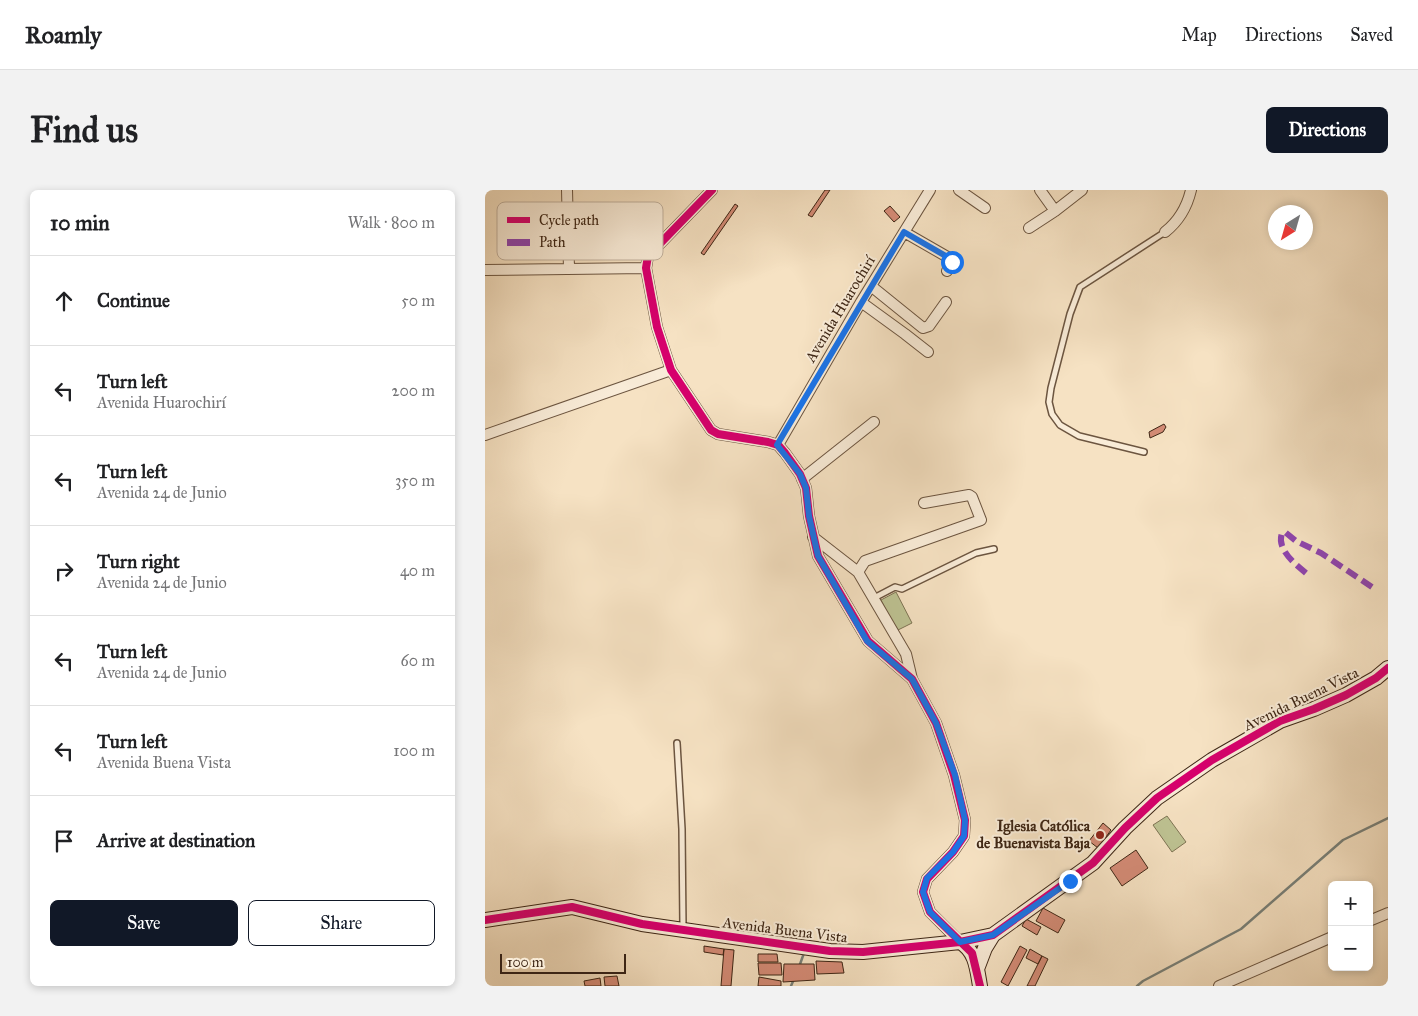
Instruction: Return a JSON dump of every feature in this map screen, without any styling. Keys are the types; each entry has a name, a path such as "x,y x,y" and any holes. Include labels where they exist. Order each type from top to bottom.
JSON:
{"street":[{"path":"663,240 712,190"},
{"name":"Avenida Huarochirí","path":"777,445 861,302 930,190"},
{"path":"959,190 985,208"},
{"path":"1040,190 1055,212"},
{"path":"1165,232 1176,223 1188,202 1191,190"},
{"path":"1029,228 1055,212 1078,191"},
{"path":"904,232 951,259 952,262 947,271"},
{"path":"569,260 569,269"},
{"path":"647,260 646,268 657,327 671,370 711,430 719,434 777,445 802,479 806,488 813,537 818,556 867,641 912,679"},
{"path":"485,270 646,268"},
{"path":"871,286 923,328 929,326 946,302"},
{"path":"861,302 928,352"},
{"path":"485,435 671,370"},
{"path":"802,479 874,422"},
{"path":"858,572 865,561 981,520 972,497 969,495 924,503"},
{"path":"813,537 858,572 906,654 912,679 936,723 955,775 965,820 964,836 953,852 927,878 923,892 930,912 972,953 980,986"},
{"name":"Avenida Buena Vista","path":"485,920 572,907 642,924 830,951 863,952 960,942 993,935 1093,863 1125,828 1157,798 1212,760 1280,721 1314,709 1346,694 1376,678 1388,668"},
{"path":"1373,919 1388,913"},
{"path":"977,969 985,948 993,935"},
{"path":"1219,986 1328,939"}],"lane":[{"path":"1144,452 1079,436 1060,425 1051,414 1049,402 1070,314 1080,287 1165,232"},
{"path":"873,598 895,587 902,589 976,554 994,549"},
{"path":"677,742 682,829 683,930"}],"green space":[{"path":"896,592 912,623 896,631 881,600"},
{"path":"1167,816 1186,842 1172,852 1153,825"}],"building":[{"path":"825,190 830,190 812,217 808,215"},
{"path":"735,204 738,206 704,255 701,253"},
{"path":"890,206 900,217 894,222 884,211"},
{"path":"1164,424 1166,427 1163,432 1150,438 1149,432"},
{"name":"Iglesia Católica de Buenavista Baja","path":"1103,823 1111,830 1098,848 1089,841"},
{"path":"1136,850 1148,868 1122,886 1110,868"},
{"path":"1043,908 1065,920 1058,933 1036,921"},
{"path":"1026,919 1041,927 1037,935 1022,926"},
{"path":"704,946 724,949 723,955 704,952"},
{"path":"1020,946 1027,950 1008,986 1001,982"},
{"path":"724,949 734,950 731,986 721,986"},
{"path":"1030,949 1042,956 1038,964 1026,958"},
{"path":"758,954 777,954 778,962 758,962"},
{"path":"1042,956 1048,959 1035,986 1027,986"},
{"path":"816,961 842,962 844,973 817,974"},
{"path":"758,963 781,963 782,975 759,975"},
{"path":"784,964 814,964 815,980 783,982"},
{"path":"617,976 619,986 605,986 604,977"},
{"path":"759,977 781,981 781,986 758,986"},
{"path":"600,978 601,986 585,986 584,981"}],"waterway":[{"path":"1137,986 1143,981 1241,929 1343,840 1388,818"},
{"path":"799,967 804,953"},
{"path":"791,986 794,979"}],"marked path":[{"path":"1306,573 1292,561 1284,550 1281,539 1282,533 1285,532 1296,541 1321,553 1375,589"}],"cycle path":[{"path":"663,241 712,190"},
{"path":"647,260 646,268 657,327 671,370 711,430 718,434 778,445 785,453 800,474 806,488 809,516 818,556 868,641 912,679 936,723 954,775 965,820 964,836 953,852 927,879 923,892 930,912 972,953 980,986"},
{"path":"485,920 572,907 642,924 830,951 863,952 960,942 993,935 1093,863 1125,828 1157,798 1212,760 1280,721 1346,695 1376,678 1388,668"}],"place":[{"name":"Iglesia Católica de Buenavista Baja","path":"1100,835"}],"route":[{"path":"952,262 951,259 904,232 777,445 800,474 806,488 809,516 818,556 867,641 912,679 936,723 955,775 965,820 964,836 953,852 927,878 923,892 930,912 960,942 981,938 993,935 1070,881"}]}
